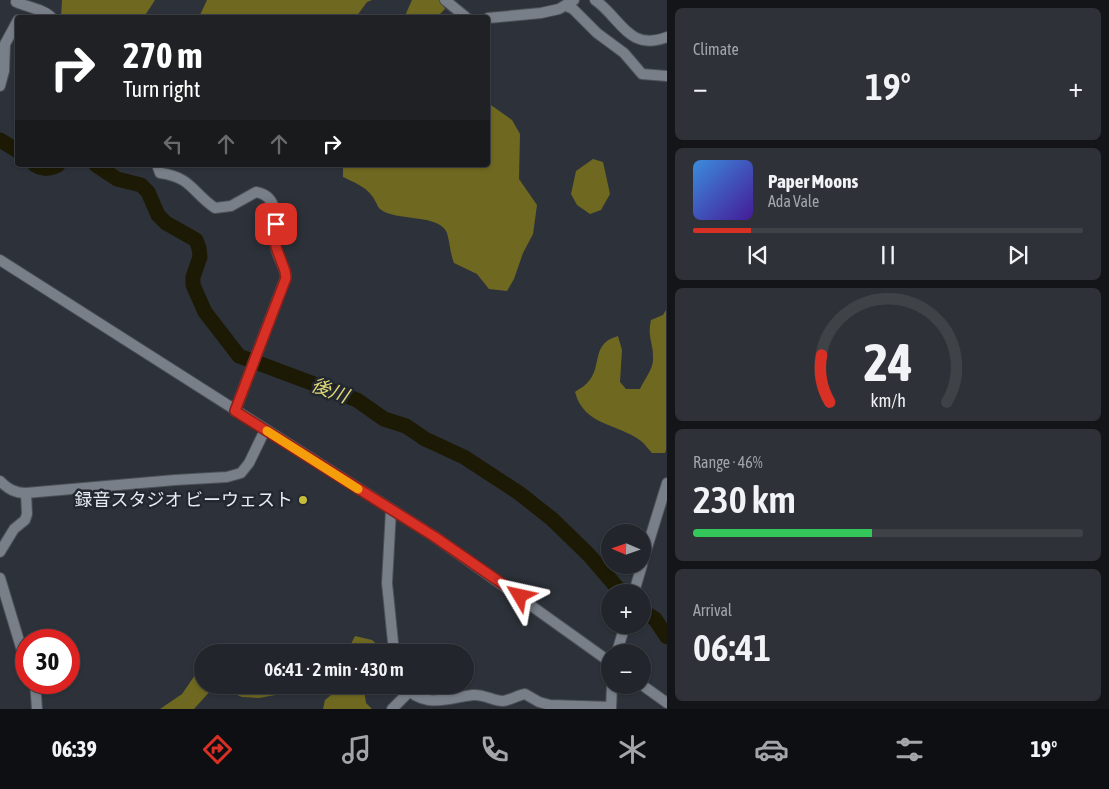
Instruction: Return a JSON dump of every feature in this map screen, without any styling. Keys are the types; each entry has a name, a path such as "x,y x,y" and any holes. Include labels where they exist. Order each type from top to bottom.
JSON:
{"street":[{"path":"445,0 463,15"},
{"path":"595,0 602,5 625,32 642,41 648,42 666,37"},
{"path":"16,2 27,8 47,12 50,15"},
{"path":"490,18 541,13 570,3 573,9 597,33 624,53 642,74 666,76"},
{"path":"21,15 27,8"},
{"path":"0,86 4,71 5,44 15,25"},
{"path":"157,167 160,173 176,175 183,179 215,208 231,206 256,192 261,193 268,199 276,212 276,247 286,278 235,411"},
{"path":"0,260 489,574 601,655"},
{"path":"0,481 6,487 18,493 26,493 227,477 241,473 249,463 265,430"},
{"path":"651,535 666,484"},
{"path":"0,552 14,529 24,520 27,514 26,493"},
{"path":"391,510 388,583 393,644"},
{"path":"0,578 15,629"},
{"path":"651,691 666,702"},
{"path":"36,694 37,709"},
{"path":"392,709 402,694"},
{"path":"410,694 421,704 437,706 475,695 505,701 525,694 539,702 550,705 611,708 612,694"}],"shaded area":[{"path":"62,0 155,0 145,15 61,15"},
{"path":"207,0 372,0 367,2 357,15 200,15"},
{"path":"412,0 440,0 445,9 439,15 405,15"},
{"path":"490,104 512,120 520,134 519,179 537,205 533,234 507,291 489,289 477,274 454,263 447,233 442,227 427,220 387,213 380,209 366,190 343,177 343,167 490,167"},
{"path":"593,159 603,162 610,194 601,210 590,214 577,205 571,194 576,171"},
{"path":"666,310 666,450 665,453 652,453 632,435 594,418 579,403 575,392 587,383 592,376 600,350 604,344 618,336 622,350 620,382 626,389 640,389 653,363 650,331 651,320 663,315"},
{"path":"355,636 372,640 376,644 351,644"},
{"path":"194,677 194,694 208,694 194,709 160,709 182,694"},
{"path":"235,694 281,694 259,698 242,697"},
{"path":"332,694 365,694 366,703 372,709 323,709 325,700"}],"waterway":[{"name":"後川","path":"0,140 15,149"},
{"name":"後川","path":"39,167 52,167"},
{"name":"後川","path":"99,167 117,179 141,185 148,192 158,215 166,223 196,240 200,257 193,277 193,285 205,312 239,356 357,400 384,419 406,426 425,439 464,457 519,493 552,519 589,555 614,584"},
{"name":"後川","path":"651,617 655,619 667,637"}],"slow traffic":[{"path":"267,431 358,489"}],"place":[{"name":"録音スタジオ ビーウェスト","path":"303,500"}],"route":[{"path":"276,224 276,247 286,278 267,323 235,411 435,537 520,596"}]}
